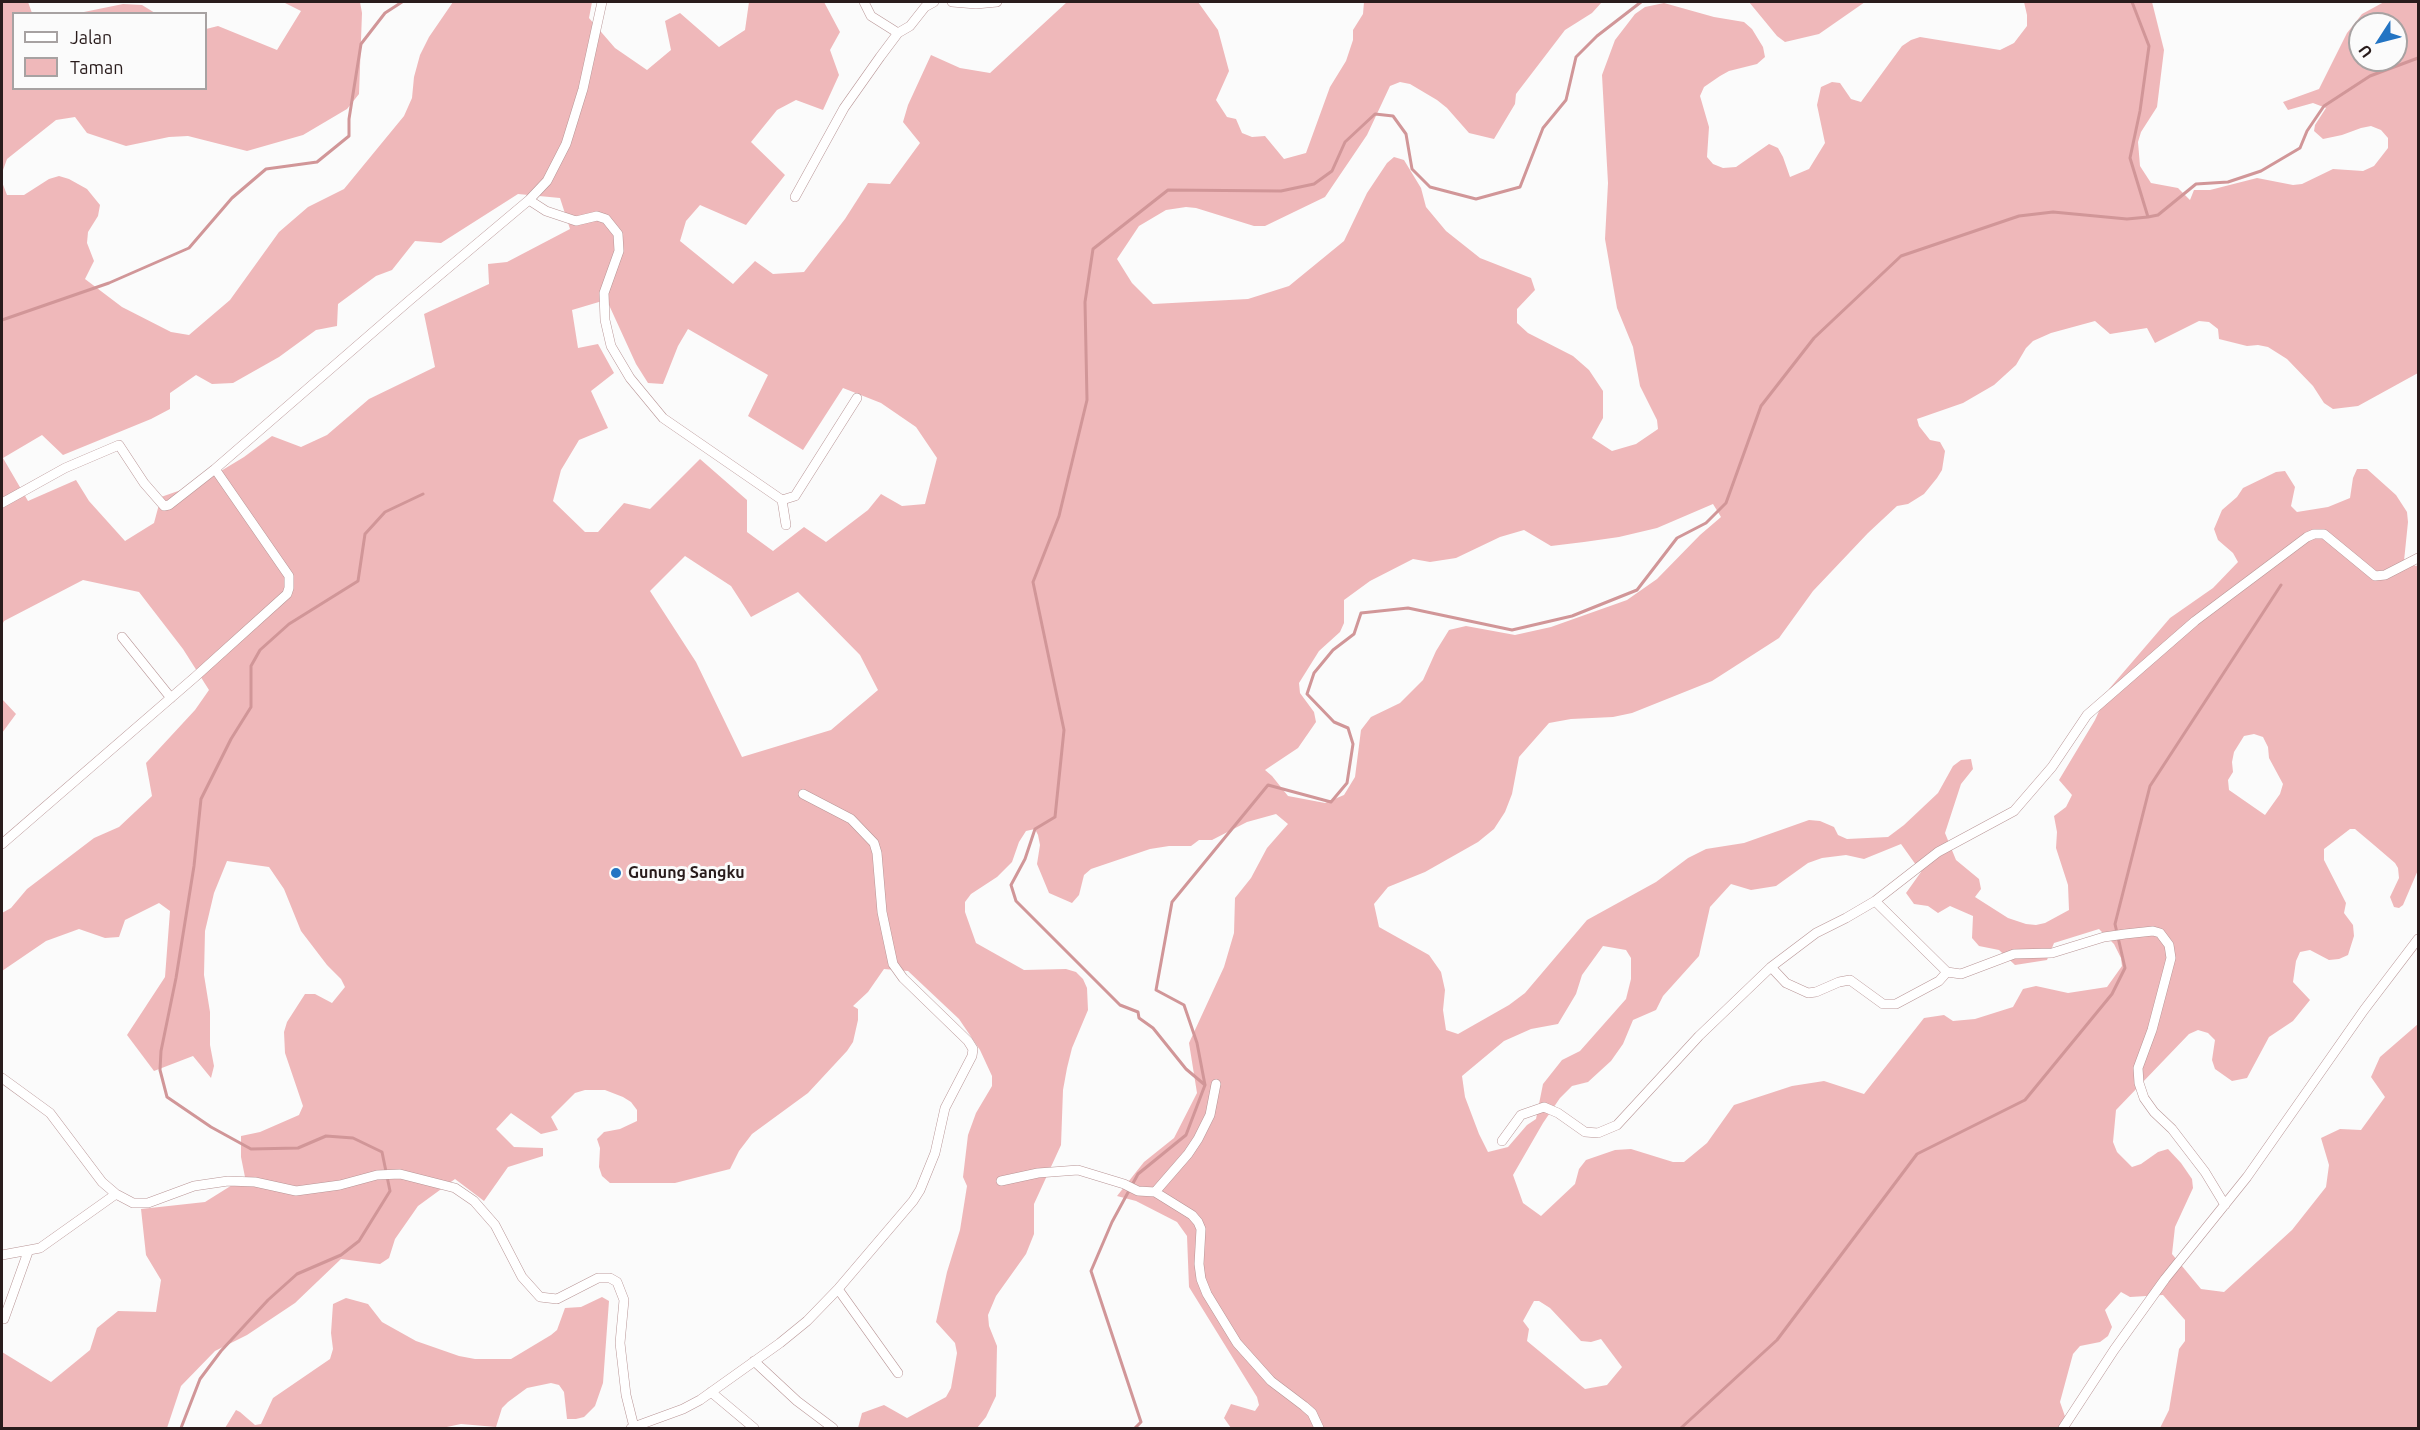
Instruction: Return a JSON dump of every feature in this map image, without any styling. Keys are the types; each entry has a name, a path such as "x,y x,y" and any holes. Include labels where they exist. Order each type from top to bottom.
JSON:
{"street":[{"path":"2,503 65,468 116,446 121,446 144,483 164,506 169,505 216,469 529,200 547,181 566,144 583,89 602,2"},
{"path":"864,2 871,16 898,33"},
{"path":"795,197 844,108 898,33 910,26 925,8 934,2"},
{"path":"952,2 976,4 997,2"},
{"path":"529,200 546,211 576,221 597,216 606,219 618,234 619,251 604,293 605,320 611,346 630,378 663,418 773,496 782,500 795,496 857,398"},
{"path":"2,844 171,698 290,588 289,576 216,469"},
{"path":"782,500 786,525"},
{"path":"1502,1141 1521,1115 1544,1107 1558,1113 1585,1132 1598,1133 1617,1125 1699,1036 1771,967 1816,933 1875,901 1938,852 2014,811 2052,767 2087,715 2195,621 2307,537 2314,534 2325,534 2376,576 2385,575 2418,558"},
{"path":"122,638 171,698"},
{"path":"2,1078 50,1113 64,1129 85,1162 116,1194 133,1203 148,1203 194,1186 228,1181 255,1182 296,1191 340,1185 377,1175 400,1174 455,1188 474,1202 495,1225 522,1277 540,1297 557,1299 598,1278 610,1278 617,1282 624,1300 620,1343 632,1428 684,1409 711,1392 807,1321 838,1289 920,1190 935,1153 945,1108 972,1056 973,1049 968,1041 903,978 893,964 882,912 877,853 874,843 851,819 802,794"},
{"path":"1875,901 1947,972 1961,974 2014,954 2052,953 2104,937 2153,931 2160,933 2169,945 2171,958 2166,984 2138,1068 2139,1083 2144,1098 2154,1112 2178,1136 2205,1172 2225,1205"},
{"path":"2063,1428 2114,1350 2165,1279 2225,1205 2364,1010 2418,939"},
{"path":"1771,967 1786,983 1808,993 1839,982 1850,981 1883,1004 1896,1004 1939,981 1947,972"},
{"path":"1155,1192 1198,1139 1210,1115 1216,1084"},
{"path":"1001,1181 1038,1173 1078,1170 1124,1184 1138,1191 1155,1192 1184,1209 1198,1222 1202,1237 1199,1264 1201,1279 1207,1294 1237,1343 1271,1382 1312,1413 1319,1428"},
{"path":"2,1256 28,1252 50,1242 116,1194"},
{"path":"4,1319 28,1252"},
{"path":"838,1289 898,1373"},
{"path":"754,1361 797,1401 833,1428"},
{"path":"711,1392 754,1428"}],"green space":[{"path":"2,2 28,2 32,12 12,12 12,90 207,90 207,29 218,26 277,50 301,11 283,2 360,2 362,13 359,94 347,109 303,135 247,151 188,136 169,137 126,146 87,133 75,117 56,120 7,159 2,173"},
{"path":"453,2 592,2 589,18 615,48 647,70 671,50 665,21 680,13 719,47 745,30 749,2 824,2 840,32 830,50 839,75 823,110 796,100 777,110 751,142 785,175 746,225 700,205 686,221 680,241 733,284 755,261 773,274 804,272 845,219 868,183 890,184 920,143 903,122 908,105 931,55 960,68 990,73 1067,2 1198,2 1218,30 1229,71 1216,100 1227,117 1236,119 1242,133 1252,137 1265,136 1284,159 1306,153 1330,87 1346,61 1353,40 1353,30 1363,14 1364,2 1602,2 1592,13 1565,30 1516,94 1515,104 1494,139 1469,133 1437,100 1410,84 1400,82 1390,86 1367,135 1325,197 1265,226 1254,226 1196,208 1166,210 1139,226 1117,259 1132,283 1153,304 1248,299 1289,286 1344,241 1367,193 1387,163 1394,157 1404,160 1421,188 1426,207 1446,231 1480,258 1531,278 1535,290 1517,309 1517,323 1528,333 1573,356 1589,370 1603,391 1603,418 1592,438 1612,451 1636,444 1658,429 1657,420 1640,386 1633,347 1617,308 1605,239 1608,183 1602,75 1615,40 1635,14 1645,7 1664,3 1714,17 1744,22 1752,29 1763,47 1765,57 1757,64 1729,71 1720,76 1704,87 1700,96 1709,127 1707,157 1713,164 1723,168 1736,167 1769,144 1778,148 1790,177 1809,169 1825,143 1817,105 1821,87 1832,82 1840,83 1851,99 1861,102 1902,46 1911,40 1920,37 2000,50 2014,43 2027,26 2024,2 2152,2 2164,50 2157,107 2141,132 2138,142 2140,166 2151,183 2178,188 2190,200 2194,190 2210,190 2257,178 2293,185 2302,184 2333,169 2363,171 2374,166 2388,148 2388,138 2381,130 2371,126 2323,139 2314,131 2315,125 2326,108 2313,103 2288,110 2283,102 2319,89 2348,32 2348,72 2408,72 2408,12 2366,12 2384,2 2418,2 2418,373 2358,406 2333,409 2324,403 2313,386 2287,359 2268,347 2247,346 2219,339 2218,329 2209,322 2199,321 2155,343 2147,328 2110,334 2095,321 2051,333 2033,341 2016,365 1994,385 1963,403 1917,419 1919,426 1930,440 1940,442 1945,451 1942,470 1937,478 1924,494 1908,504 1897,506 1868,533 1813,591 1779,638 1712,681 1632,713 1549,723 1519,757 1512,794 1505,812 1494,829 1478,842 1425,872 1388,887 1374,904 1379,927 1429,955 1441,972 1445,990 1443,1010 1446,1030 1458,1034 1509,1005 1525,993 1587,920 1656,882 1688,858 1706,849 1744,843 1809,820 1820,821 1834,827 1838,835 1847,839 1888,837 1938,793 1953,766 1961,760 1971,759 1973,769 1961,784 1945,833 1956,860 1979,879 1981,889 1975,897 2008,918 2026,924 2045,923 2069,910 2068,885 2056,848 2057,832 2054,816 2066,807 2072,795 2059,780 2095,720 2109,689 2170,618 2213,588 2238,562 2233,553 2218,540 2214,529 2222,510 2237,497 2243,488 2276,472 2285,471 2295,487 2291,506 2297,512 2328,507 2350,498 2357,469 2367,469 2396,495 2407,512 2404,561 2418,565 2418,870 2403,905 2399,908 2394,907 2390,897 2399,878 2398,868 2355,829 2350,829 2324,849 2324,860 2346,903 2344,913 2353,925 2354,936 2348,955 2329,960 2310,950 2300,952 2296,961 2293,982 2310,1000 2293,1021 2269,1037 2247,1078 2232,1081 2215,1069 2212,1060 2215,1040 2208,1033 2198,1030 2189,1034 2116,1110 2113,1142 2117,1152 2132,1167 2168,1149 2181,1163 2192,1179 2193,1188 2175,1227 2172,1254 2201,1289 2224,1292 2292,1230 2326,1187 2329,1165 2321,1138 2340,1129 2361,1130 2385,1097 2371,1077 2380,1057 2418,1024 2418,1428 2160,1428 2169,1410 2179,1349 2185,1341 2185,1320 2163,1295 2130,1297 2121,1292 2105,1310 2112,1327 2108,1336 2100,1342 2080,1346 2073,1354 2060,1402 2069,1428 1231,1428 1224,1418 1231,1404 1255,1411 1259,1405 1257,1397 1189,1287 1187,1236 1177,1222 1136,1201 1117,1196 1144,1162 1174,1138 1197,1093 1189,1043 1224,967 1234,933 1235,898 1251,878 1267,848 1288,824 1276,814 1247,822 1212,840 1199,840 1191,846 1150,849 1091,869 1084,875 1079,895 1072,903 1049,893 1037,864 1040,845 1038,835 1035,829 1026,831 1019,842 1012,862 997,877 971,894 965,902 965,912 976,943 1024,970 1066,969 1076,972 1083,979 1087,988 1088,1010 1072,1048 1067,1068 1063,1090 1061,1145 1034,1204 1034,1234 1026,1254 996,1296 988,1315 989,1326 997,1346 996,1396 986,1417 977,1428 858,1428 862,1413 884,1405 907,1418 946,1397 951,1388 957,1353 955,1343 936,1322 947,1272 960,1230 967,1186 963,1177 968,1135 976,1113 992,1086 992,1076 980,1050 959,1019 908,971 884,969 868,992 853,1006 858,1009 858,1020 853,1042 847,1051 808,1093 752,1134 739,1151 730,1169 675,1183 610,1183 602,1176 599,1167 600,1148 597,1139 604,1132 620,1129 637,1121 637,1110 623,1097 605,1090 585,1090 575,1093 551,1117 558,1130 541,1134 511,1113 496,1129 514,1147 543,1148 543,1156 508,1167 484,1201 455,1179 418,1206 395,1239 389,1258 380,1264 341,1259 295,1303 247,1335 215,1351 181,1386 167,1428 2,1428 2,1352 51,1382 90,1350 97,1328 118,1311 156,1312 161,1280 146,1255 141,1209 205,1202 245,1177 241,1157 241,1136 260,1132 299,1115 303,1106 285,1053 284,1032 287,1022 305,994 315,994 332,1003 345,987 301,931 284,889 269,867 227,861 214,893 205,931 204,975 210,1012 210,1045 214,1066 211,1078 193,1056 154,1071 127,1035 165,977 170,911 159,903 125,920 119,937 105,938 79,929 46,941 2,971 2,913 11,908 27,889 94,838 119,827 152,796 146,763 195,710 209,690 183,649 139,592 83,580 4,621 2,625 2,182 7,195 24,195 49,179 59,176 87,189 100,205 98,216 88,232 87,243 94,261 85,279 122,307 171,332 189,335 230,300 279,232 308,207 344,189 404,116 412,98 414,77 420,55 429,37","holes":["518,194 560,198 570,229 507,262 488,264 489,284 424,314 435,367 369,399 327,435 301,447 272,436 244,457 201,483 161,497 154,523 125,541 89,501 76,480 28,501 3,458 42,435 63,455 151,419 170,409 170,393 196,375 212,384 233,383 279,357 316,330 337,326 338,304 376,276 392,270 415,241 441,243","609,299 609,305 636,364 648,383 663,384 678,346 688,329 768,375 748,416 803,450 843,388 881,403 916,427 937,458 925,504 902,506 881,494 868,510 826,542 804,527 773,551 747,532 747,500 700,459 650,509 624,503 598,532 585,532 553,501 561,470 579,440 608,428 591,391 614,373 598,344 578,348 572,310","1713,504 1721,517 1657,579 1627,600 1551,627 1515,635 1466,626 1449,630 1436,651 1423,680 1400,703 1371,717 1361,730 1355,777 1344,795 1325,803 1288,796 1265,770 1298,748 1316,722 1314,712 1300,693 1299,683 1319,651 1340,632 1344,623 1344,600 1370,581 1413,559 1430,562 1456,558 1500,537 1524,530 1551,546 1619,537 1657,528","685,556 731,586 751,617 798,592 860,655 878,690 831,730 742,757 696,662 650,591","2254,734 2263,737 2268,747 2269,758 2283,784 2280,794 2265,815 2229,790 2228,780 2233,772 2234,752 2244,736","1901,844 1921,872 1906,893 1914,904 1928,906 1938,913 1950,906 1973,916 1972,938 1979,946 1999,950 2015,965 2047,960 2054,943 2099,929 2114,944 2122,966 2107,987 2068,993 2036,986 2023,989 2013,1007 1975,1019 1953,1021 1944,1015 1924,1018 1864,1094 1824,1081 1792,1086 1734,1105 1707,1143 1684,1162 1673,1162 1631,1149 1615,1150 1586,1160 1579,1169 1575,1184 1541,1216 1523,1203 1513,1175 1543,1123 1560,1098 1572,1086 1588,1082 1611,1061 1623,1044 1633,1020 1656,1010 1663,996 1699,956 1710,907 1731,884 1751,890 1776,886 1808,863 1822,858 1846,855 1864,859","1603,946 1626,950 1631,958 1631,979 1626,999 1580,1051 1562,1060 1543,1084 1536,1119 1527,1125 1508,1147 1488,1152 1465,1097 1462,1076 1504,1041 1531,1029 1558,1024 1576,994 1582,975","1534,1301 1539,1301 1550,1308 1581,1341 1591,1342 1601,1339 1622,1367 1607,1385 1585,1389 1527,1341 1529,1329 1523,1321"]},
{"path":"1749,2 1865,2 1819,34 1785,42 1777,36"},
{"path":"123,4 142,5 153,12 84,12"},
{"path":"2,699 16,714 2,733"},
{"path":"602,1297 609,1301 603,1383 595,1406 584,1417 567,1419 564,1392 559,1385 551,1383 527,1388 508,1402 502,1408 496,1427 461,1424 442,1428 225,1428 236,1410 255,1425 261,1424 273,1398 330,1359 333,1349 331,1333 333,1304 346,1298 368,1304 382,1322 416,1341 459,1356 475,1359 511,1359 557,1330 565,1308 581,1307"}],"waterway":[{"path":"2,320 109,283 189,248 232,198 266,169 317,162 349,136 349,119 361,44 385,13 402,2"},
{"path":"1205,1085 1186,1069 1153,1028 1139,1018 1138,1012 1120,1005 1016,901 1011,885 1025,859 1035,829 1055,817 1064,730 1033,582 1059,516 1087,400 1085,302 1093,249 1168,190 1281,191 1314,184 1332,171 1345,142 1375,114 1393,116 1406,134 1412,169 1430,187 1476,199 1520,187 1543,128 1566,100 1576,57 1597,36 1641,2"},
{"path":"1135,1428 1141,1422 1091,1271 1112,1222 1138,1174 1186,1135 1205,1085 1197,1043 1184,1005 1156,990 1172,902 1268,785 1331,802 1347,783 1353,744 1348,728 1334,722 1307,694 1314,673 1333,650 1354,634 1361,613 1408,608 1512,630 1572,616 1637,590 1677,538 1706,523 1726,503 1761,406 1814,338 1901,256 2019,216 2053,212 2127,219 2148,217 2130,158 2140,111 2149,46 2132,2"},
{"path":"2148,217 2158,215 2196,184 2228,182 2261,171 2300,148 2307,131 2324,106 2370,76 2418,58"},
{"path":"181,1428 200,1379 221,1351 268,1300 297,1274 341,1255 359,1241 390,1191 382,1152 353,1138 326,1136 298,1148 251,1149 211,1127 167,1097 160,1070 161,1051 176,978 194,866 201,799 231,739 251,707 251,666 260,650 289,624 358,581 365,534 385,512 423,494"},
{"path":"1681,1428 1777,1340 1917,1154 2025,1100 2112,994 2125,968 2115,924 2150,786 2281,585"}],"place":[{"name":"Gunung Sangku","path":"616,873"}]}
